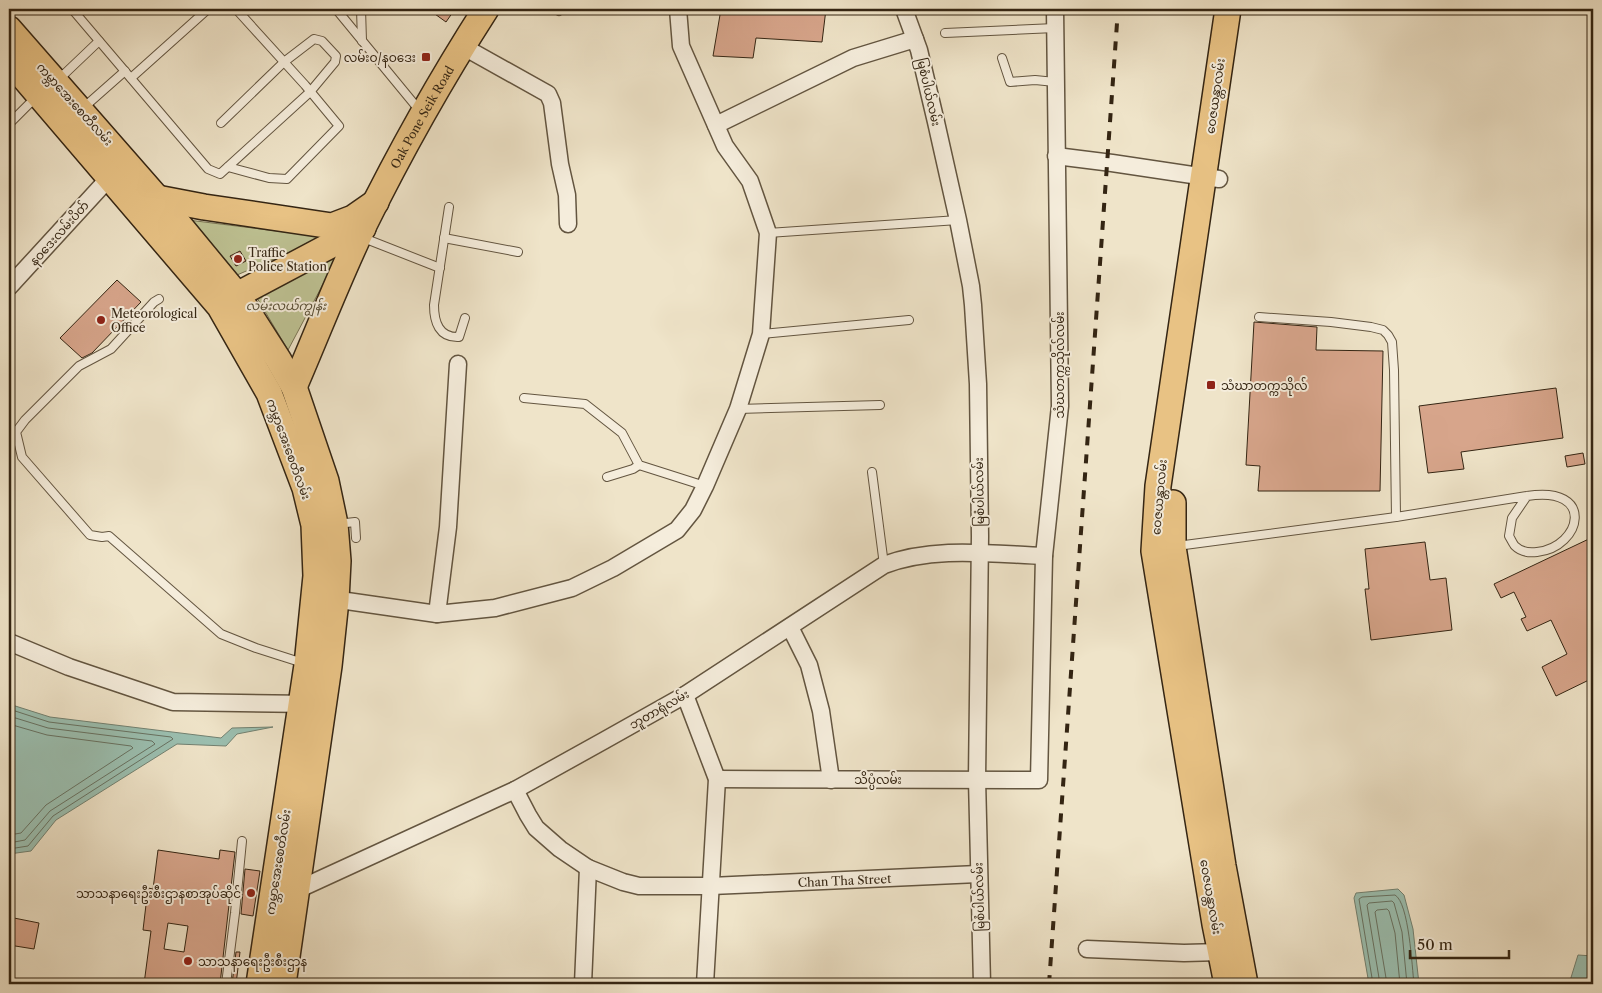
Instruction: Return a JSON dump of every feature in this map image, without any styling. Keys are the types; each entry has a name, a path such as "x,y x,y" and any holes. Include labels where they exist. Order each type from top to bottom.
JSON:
{"main road":[{"name":"Oak Pone Seik Road","path":"294,388 361,232 376,202 423,114 462,46 486,9"},
{"name":"ဝေဇယန္တာလမ်း","path":"1228,9 1211,177 1172,516 1173,547 1223,866 1245,984"},
{"name":"ဝေဇယန္တာလမ်း","path":"1227,984 1154,551 1158,486 1211,177 1244,9"},
{"name":"ကမ္ဘာအေးစေတီလမ်း","path":"9,29 59,99 109,178 229,301 278,359 294,388 326,480 335,524 338,561 325,598 307,665 312,704 286,888 283,984"},
{"name":"ကမ္ဘာအေးစေတီလမ်း","path":"9,60 59,99 157,198 229,301 269,393 305,488 314,525 316,576 325,598 329,666 312,704"},
{"path":"157,198 332,226 353,218 376,202"},
{"path":"229,301 361,232"},
{"name":"ကမ္ဘာအေးစေတီလမ်း","path":"260,984 286,888"}],"street":[{"path":"325,598 436,614 495,608 572,588 613,568 677,530 693,510 738,409 761,334 768,232 750,181 725,146 681,46 678,9"},
{"name":"မြစံပါယ်လမ်း","path":"904,9 921,59 958,220 971,286 978,384 977,779 982,984"},
{"name":"သံဃတက္ကသိုလ်လမ်း","path":"1038,780 1044,556 1060,406 1055,9"},
{"path":"716,126 853,58 915,39"},
{"path":"462,46 548,94 552,103 560,164 567,195 568,224"},
{"path":"1056,156 1211,177"},
{"name":"နဝဒေးလမ်းပိတ်","path":"9,286 109,178"},
{"path":"436,614 448,527 458,364"},
{"name":"ဘူတာရုံလမ်း","path":"286,888 515,790 685,694 884,565 901,559 928,554 979,553 1044,556"},
{"path":"790,627 809,665 822,711 831,780"},
{"path":"9,642 69,667 173,702 312,704"},
{"path":"685,694 718,779 705,984"},
{"name":"သိပ္ပံလမ်း","path":"718,779 1038,780"},
{"name":"Chan Tha Street","path":"515,790 536,828 560,849 588,868 623,882 639,886 711,886 978,874"},
{"path":"583,984 588,868"},
{"path":"1087,949 1184,953 1221,952"}],"lane":[{"path":"72,9 208,169 220,174 310,92 335,62 336,56 322,40 314,39 284,62 221,123"},
{"path":"131,78 208,9"},
{"path":"228,167 269,178 287,179 339,126 236,9"},
{"path":"336,9 423,114"},
{"path":"361,9 362,41"},
{"path":"556,9 559,11 561,9"},
{"path":"945,33 1055,28"},
{"path":"59,99 99,40"},
{"path":"1002,58 1010,82 1034,80 1055,82"},
{"path":"9,124 59,99 125,70"},
{"path":"449,207 434,305 434,318 437,327 451,337 459,336 465,318"},
{"path":"768,232 958,220"},
{"path":"361,232 440,268"},
{"path":"444,238 518,252"},
{"path":"159,299 110,349 79,366 25,420 16,432 22,458 90,535 109,536 221,634 307,665"},
{"path":"1259,317 1371,327 1383,330 1388,335 1392,342 1394,370 1396,517"},
{"path":"761,334 909,320"},
{"path":"524,398 585,404 622,432 639,465 705,486"},
{"path":"738,409 880,404"},
{"path":"607,477 633,469 639,465"},
{"path":"872,472 884,565"},
{"path":"1173,547 1396,517 1536,494 1562,498 1570,502 1575,511 1574,523 1567,536 1558,544 1542,552 1528,553 1516,547 1509,536 1512,518 1526,496"},
{"path":"335,524 355,522 356,538"},
{"path":"226,984 242,841"}],"green space":[{"name":"လမ်းလယ်ကျွန်း","path":"188,220 325,237 237,275"},
{"name":"လမ်းလယ်ကျွန်း","path":"339,254 288,350 257,298"}],"water":[{"path":"9,704 50,717 221,738 232,728 273,727 237,734 226,746 177,744 56,820 31,851 9,854"},
{"path":"1398,889 1404,895 1413,929 1419,984 1369,984 1354,898 1356,893"},
{"path":"1578,955 1593,956 1593,984 1569,984"}],"building":[{"path":"428,9 455,9 446,22"},
{"path":"721,9 826,9 822,42 756,38 753,58 713,56"},
{"name":"Traffic Police Station","path":"240,251 246,261 236,266 230,256"},
{"name":"Meteorological Office","path":"117,280 141,302 92,353 82,358 60,338"},
{"path":"1254,322 1317,327 1316,350 1383,351 1380,491 1258,491 1260,466 1246,465"},
{"path":"1556,388 1563,438 1461,452 1464,469 1428,473 1419,406"},
{"path":"1583,453 1585,464 1567,467 1565,456"},
{"path":"1593,537 1593,678 1556,696 1542,667 1567,654 1551,620 1527,631 1521,619 1526,617 1514,592 1501,598 1494,584"},
{"path":"1425,542 1430,580 1446,578 1452,630 1371,640 1365,589 1369,589 1365,549"},
{"path":"158,850 219,859 220,850 235,852 220,984 182,984 157,981 156,984 144,984 151,931 143,930 148,888 153,889","holes":["168,923 188,926 184,952 164,949"]},
{"name":"သာသနာရေးဦးစီးဌာနစာအုပ်ဆိုင်","path":"245,869 260,871 253,916 241,914"},
{"path":"9,917 39,923 34,949 9,945"},
{"path":"236,952 240,952 236,984 232,984"}],"railway":[{"path":"1049,984 1118,9"}],"place":[{"name":"လမ်းဝ/နဝဒေး","path":"426,57"},
{"name":"Traffic Police Station","path":"238,259"},
{"name":"Meteorological Office","path":"101,320"},
{"name":"သံဃာတက္ကသိုလ်","path":"1211,385"},
{"name":"သာသနာရေးဦးစီးဌာနစာအုပ်ဆိုင်","path":"251,893"},
{"name":"သာသနာရေးဦးစီးဌာန","path":"188,961"}]}
